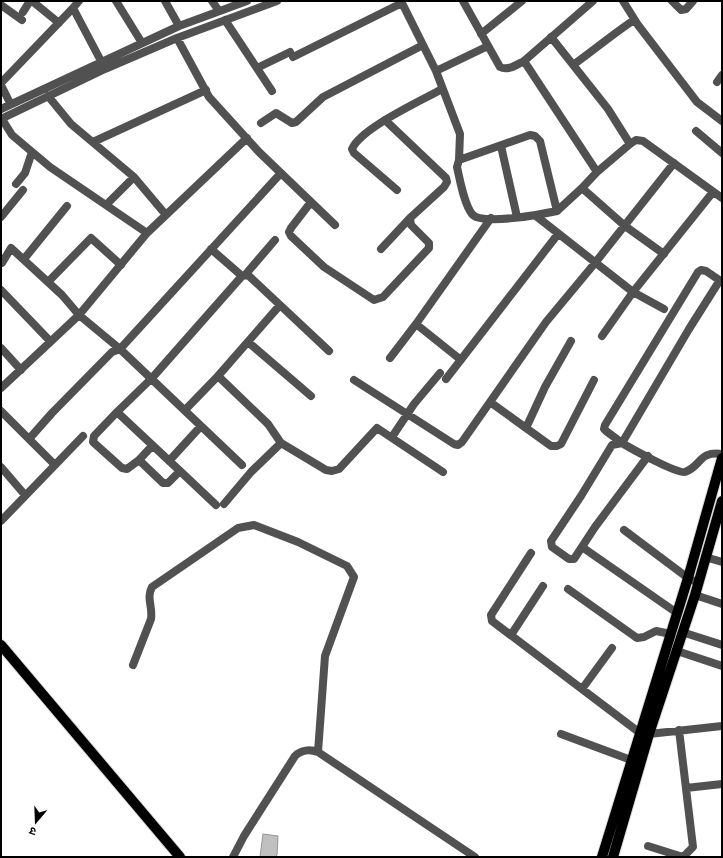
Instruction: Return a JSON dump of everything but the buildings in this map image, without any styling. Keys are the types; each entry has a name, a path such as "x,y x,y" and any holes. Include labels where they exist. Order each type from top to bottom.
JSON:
{"main road":[{"path":"613,857 670,634 688,578 722,458"},
{"path":"602,857 631,760 644,733 677,651 722,501"},
{"path":"1,645 180,857"}],"street":[{"path":"10,104 1,84 79,1"},
{"path":"116,1 142,43"},
{"path":"165,1 179,26"},
{"path":"212,1 219,11"},
{"path":"1,109 101,61 179,26 247,1"},
{"path":"147,233 50,167 12,135 1,119 176,38 277,1"},
{"path":"463,1 500,67 504,69 524,61 593,1"},
{"path":"481,34 522,1"},
{"path":"623,1 634,20 697,102 722,121"},
{"path":"672,1 681,10 686,9 693,1"},
{"path":"1,5 22,16 35,2 59,23"},
{"path":"257,68 292,54 402,2 436,72 460,134 459,160 456,167 471,213 479,219 536,216 557,210 582,188 597,172 636,140 643,141 722,198"},
{"path":"73,8 101,61"},
{"path":"225,20 272,91"},
{"path":"573,65 634,20"},
{"path":"551,37 608,109 630,144"},
{"path":"176,38 209,97 281,173 335,225"},
{"path":"261,123 276,113 289,122 296,122 323,97 423,45"},
{"path":"436,72 488,46"},
{"path":"524,61 597,172"},
{"path":"717,82 722,75"},
{"path":"397,190 354,153 352,149 355,142 385,120 442,89"},
{"path":"93,142 206,90"},
{"path":"48,96 71,124 134,177 166,215"},
{"path":"381,249 410,218 444,187 447,182 446,178 385,120"},
{"path":"696,130 722,153"},
{"path":"459,160 530,135 535,136 540,141 557,210"},
{"path":"1,388 79,315 147,233 247,138"},
{"path":"501,146 517,217"},
{"path":"16,184 25,173 32,152"},
{"path":"354,380 454,444 458,445 462,442 546,322 625,226 674,163"},
{"path":"29,439 52,413 112,352 120,349 281,173"},
{"path":"106,205 134,177"},
{"path":"582,188 625,226 664,254"},
{"path":"1,217 23,190"},
{"path":"602,336 633,292 713,192"},
{"path":"311,202 289,232 324,267 374,300 383,297 430,246 411,226 410,218"},
{"path":"24,259 67,206"},
{"path":"536,216 633,292 664,309"},
{"path":"390,358 491,218"},
{"path":"392,437 407,414 443,376 461,360 558,234"},
{"path":"48,282 91,238 121,265"},
{"path":"152,446 139,460 127,469 122,468 93,442 94,436 152,378 275,240"},
{"path":"1,262 2,263 11,248 48,282 79,315 152,378 242,465"},
{"path":"211,249 243,275 248,276 329,351"},
{"path":"648,456 574,559 570,560 552,547 550,542 581,496 609,447 622,442 689,329 721,281 706,271 701,270 698,272 604,429 622,442 648,456 678,473 685,472 708,454 722,454"},
{"path":"1,290 50,341"},
{"path":"185,410 218,376 280,305"},
{"path":"416,324 461,360"},
{"path":"526,428 545,387 571,341"},
{"path":"248,342 312,396"},
{"path":"1,348 21,370"},
{"path":"218,376 268,424 281,443 326,470 332,471 344,464 377,428 443,472"},
{"path":"490,402 551,446 557,446 561,444 594,380"},
{"path":"1,411 55,465"},
{"path":"117,412 152,446 220,505 281,443"},
{"path":"169,461 201,426"},
{"path":"1,522 83,436"},
{"path":"139,460 166,484 180,471"},
{"path":"1,467 26,495"},
{"path":"133,665 151,619 152,613 149,598 152,587 238,528 254,525 298,542 338,560 351,569 354,577 326,656 318,752"},
{"path":"624,530 688,578 698,583"},
{"path":"582,546 677,613"},
{"path":"531,553 491,615 492,621 582,689 644,733 722,726"},
{"path":"705,557 722,562"},
{"path":"511,635 544,586"},
{"path":"568,589 637,638 644,638 656,631 670,634"},
{"path":"695,595 722,604"},
{"path":"682,632 722,645"},
{"path":"582,689 612,648"},
{"path":"677,651 722,666"},
{"path":"648,846 682,857 692,847 679,730"},
{"path":"561,734 631,760"},
{"path":"234,857 244,836 295,756 305,750 318,752 473,856"},
{"path":"686,788 722,784"}]}
